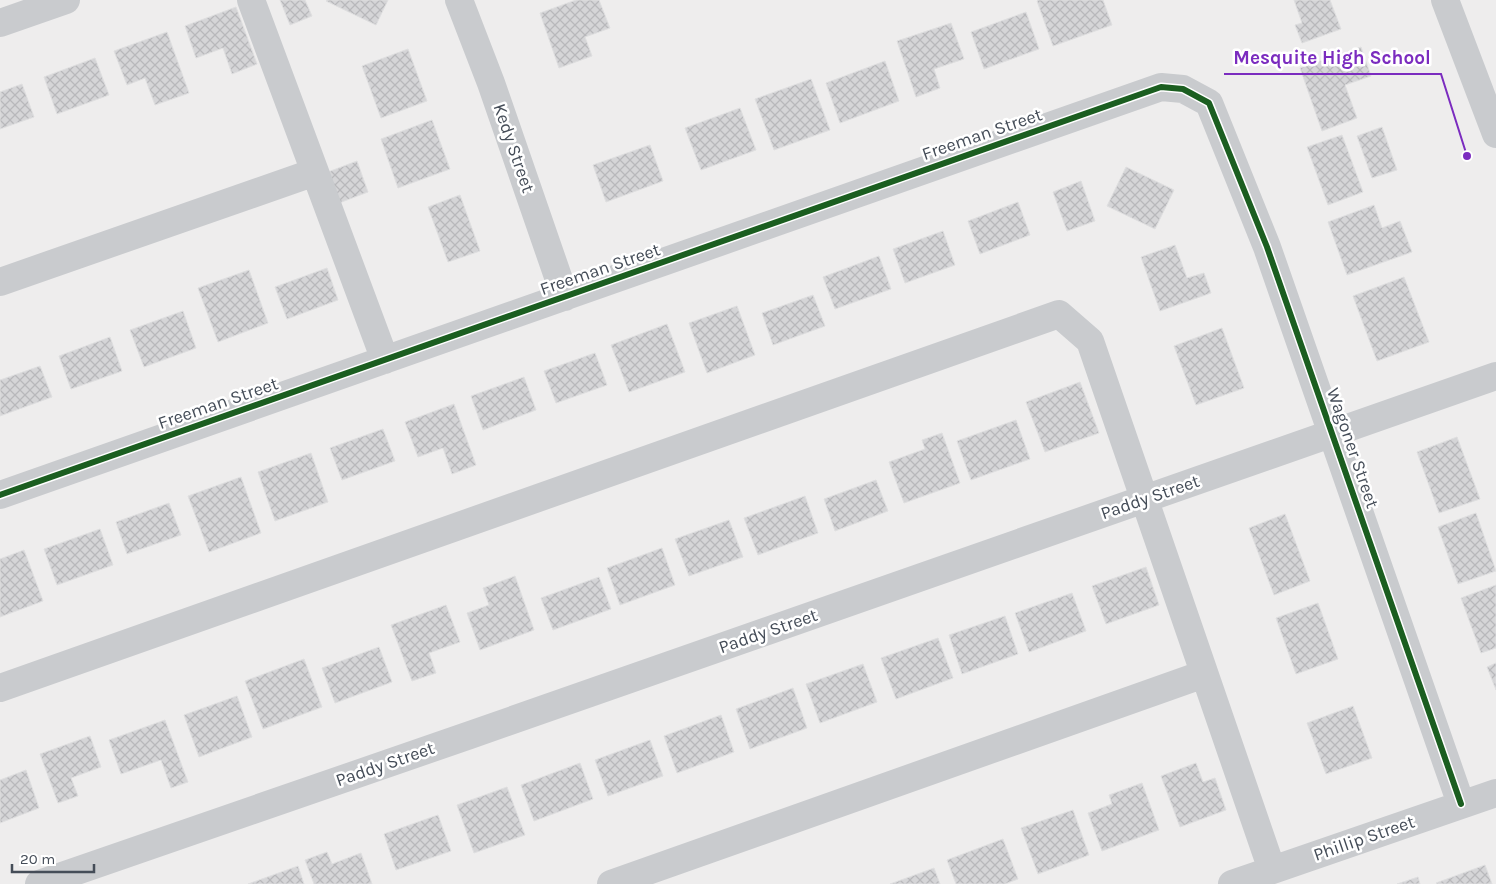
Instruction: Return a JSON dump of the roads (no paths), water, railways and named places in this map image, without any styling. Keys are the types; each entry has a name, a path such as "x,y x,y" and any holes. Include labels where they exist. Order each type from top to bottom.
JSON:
{"street":[{"path":"0,23 66,0"},
{"path":"251,0 385,360"},
{"name":"Kedy Street","path":"460,0 491,83 565,297"},
{"path":"1445,0 1496,134"},
{"name":"Freeman Street","path":"0,496 1161,87 1183,89 1208,103"},
{"name":"Wagoner Street","path":"1208,103 1267,247 1461,804"},
{"path":"0,282 315,172"},
{"path":"0,688 1059,314 1090,342 1272,870"},
{"name":"Paddy Street","path":"39,884 1496,376"},
{"path":"611,884 1204,674"},
{"name":"Phillip Street","path":"1232,884 1496,792"}],"place":[{"name":"Mesquite High School","path":"1467,156"}]}
